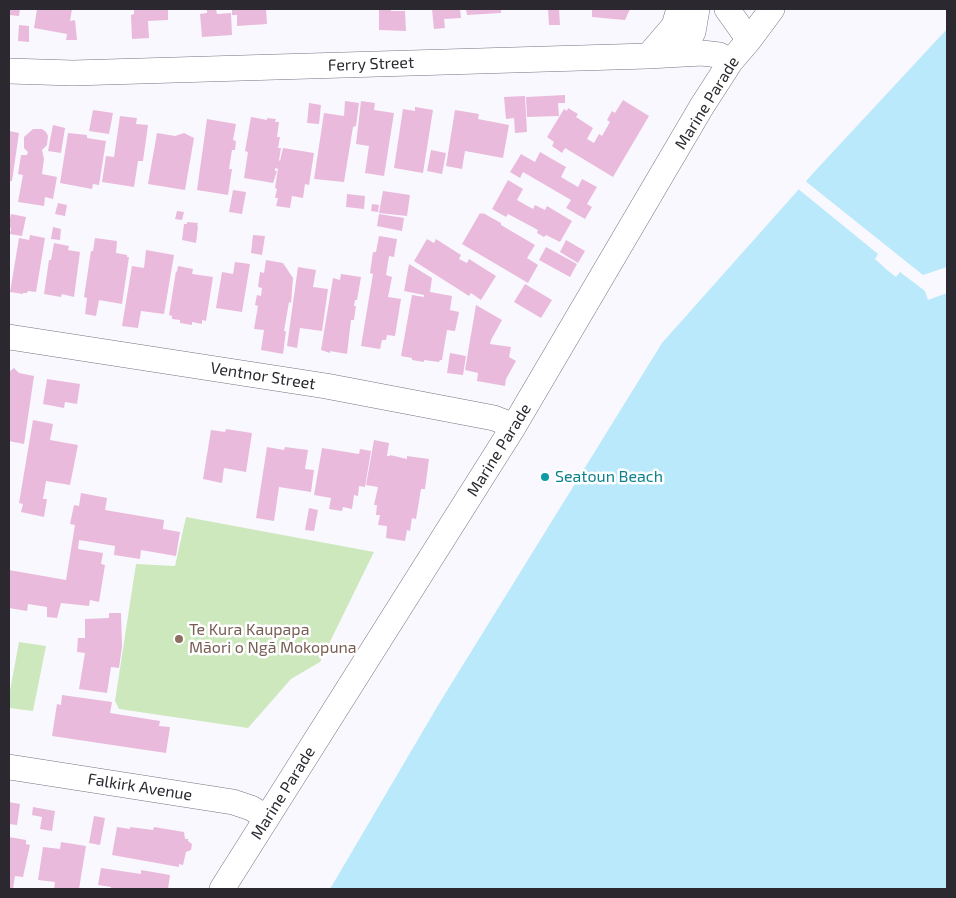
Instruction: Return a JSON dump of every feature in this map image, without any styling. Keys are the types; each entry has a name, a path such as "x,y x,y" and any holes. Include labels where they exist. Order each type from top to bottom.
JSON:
{"street":[{"path":"648,56 674,26 679,9"},
{"path":"648,56 687,40 693,32 697,9"},
{"path":"726,9 749,40"},
{"name":"Marine Parade","path":"222,889 514,426 697,115 731,61 772,9"},
{"name":"Ferry Street","path":"9,71 73,73 702,53 719,55 731,61"},
{"name":"Ventnor Street","path":"9,337 326,386 494,418 514,426"},
{"name":"Falkirk Avenue","path":"9,767 233,802 251,808 267,818"}],"green space":[{"path":"186,517 374,552 320,662 291,679 248,728 119,709 115,701 136,564 175,566"},
{"path":"19,642 46,646 33,711 9,708 9,696"}],"water":[{"path":"947,29 947,889 330,889 440,702 662,343 816,170"}],"pier":[{"path":"804,180 923,275 947,267 947,293 928,300 925,291 900,272 896,277 887,270 875,259 878,254 797,188"}],"building":[{"path":"9,9 20,9 19,16 9,15"},
{"path":"37,9 72,9 70,21 75,20 77,40 66,40 67,34 34,28"},
{"path":"134,9 168,9 168,20 148,21 149,38 132,39 131,15 134,14"},
{"path":"207,9 216,9 217,14 231,13 232,35 202,37 200,14 207,13"},
{"path":"232,9 266,9 267,24 237,26 237,15 232,15"},
{"path":"379,9 405,11 406,31 379,30"},
{"path":"432,9 460,9 461,18 444,19 445,28 434,29"},
{"path":"466,9 501,9 501,13 467,15"},
{"path":"548,9 559,9 560,25 549,25"},
{"path":"592,9 630,9 625,20 592,17"},
{"path":"19,25 29,26 29,42 18,41"},
{"path":"565,95 565,103 558,103 559,116 527,117 526,97"},
{"path":"525,96 527,132 515,133 514,118 506,119 504,97"},
{"path":"623,100 649,116 613,177 565,148 562,153 552,146 554,142 547,137 564,109 567,111 568,108 578,114 576,117 593,128 587,139 594,143 599,134 602,136 610,122 607,120 612,111 615,113"},
{"path":"345,101 359,103 344,182 314,179 324,113 344,116"},
{"path":"361,101 375,103 374,110 394,113 384,176 365,173 369,146 356,144"},
{"path":"309,103 321,105 319,124 307,123"},
{"path":"415,107 433,110 423,173 394,168 403,109 415,111"},
{"path":"93,110 113,113 109,134 89,131"},
{"path":"455,110 479,114 478,119 509,125 503,158 465,151 462,169 446,166"},
{"path":"120,116 137,118 136,124 148,125 143,161 138,161 134,187 102,182 106,156 114,157"},
{"path":"251,117 267,120 267,118 276,119 275,122 279,122 277,137 280,137 278,148 281,148 280,161 283,148 314,153 309,185 305,184 303,198 292,196 290,208 276,206 278,198 275,198 277,189 275,188 278,169 275,168 275,171 277,171 273,183 244,178 248,152 245,151"},
{"path":"207,119 236,124 233,140 236,141 235,150 232,150 229,169 232,169 228,195 197,190"},
{"path":"53,125 65,128 61,153 48,151"},
{"path":"33,129 42,129 48,136 47,145 42,150 44,159 42,174 57,177 53,199 45,197 44,206 18,202 23,175 18,174 21,155 27,155 28,152 24,148 24,137"},
{"path":"9,131 19,133 12,181 9,181"},
{"path":"68,133 87,135 87,138 106,141 99,185 93,184 92,189 60,183"},
{"path":"157,133 175,136 184,133 194,138 185,190 148,184"},
{"path":"431,150 446,153 442,174 427,171"},
{"path":"540,152 566,167 561,177 578,187 582,179 597,187 587,204 592,207 585,219 566,208 571,200 523,172 520,178 510,172 521,154 535,162"},
{"path":"508,180 523,189 517,200 533,209 535,205 545,210 547,206 572,221 560,242 546,235 544,237 537,233 538,230 508,214 506,217 492,209"},
{"path":"233,190 246,192 242,214 229,212"},
{"path":"383,191 410,195 407,216 379,213"},
{"path":"347,194 365,196 364,209 346,207"},
{"path":"58,203 67,205 65,216 55,214"},
{"path":"372,204 379,205 378,212 371,211"},
{"path":"177,211 184,212 182,220 175,219"},
{"path":"480,213 501,223 501,225 535,245 527,258 538,265 528,283 462,244"},
{"path":"11,214 26,217 22,236 10,234 11,228 9,228 9,223"},
{"path":"379,214 404,218 402,231 377,226"},
{"path":"187,222 198,223 196,243 182,240 184,224 187,224"},
{"path":"53,227 61,229 60,240 51,239"},
{"path":"30,235 45,238 36,292 28,291 23,294 10,292 19,238 29,240"},
{"path":"253,235 265,236 262,255 251,253"},
{"path":"379,236 397,239 394,257 389,256 386,275 392,277 388,297 401,299 395,336 387,335 386,340 382,340 380,349 361,346 373,274 370,273 373,252 376,252"},
{"path":"95,238 117,241 116,253 129,257 122,304 99,300 96,316 85,314 87,298 84,297 91,251 93,251"},
{"path":"427,239 434,243 436,239 461,255 459,259 467,263 469,259 496,276 481,300 471,293 469,296 414,261"},
{"path":"566,240 585,251 578,263 560,252"},
{"path":"54,243 69,246 68,250 80,252 74,297 62,294 61,297 44,294 49,260 51,260"},
{"path":"546,247 577,264 570,277 539,260"},
{"path":"146,250 174,255 164,314 141,311 138,328 122,326 132,266 144,268"},
{"path":"266,260 283,263 293,278 291,303 289,302 284,331 286,331 283,354 261,350 264,330 254,329 258,306 255,305 257,295 261,296 262,288 258,287 260,272 264,273"},
{"path":"235,262 250,264 242,312 216,308 222,272 233,274"},
{"path":"409,264 432,278 430,292 452,296 450,310 459,312 455,331 447,330 442,360 439,362 424,360 424,362 401,356 412,295 424,297 424,295 404,291"},
{"path":"178,266 193,269 192,274 213,277 206,321 202,320 202,324 192,322 192,325 180,323 180,320 172,319 172,316 169,315"},
{"path":"298,267 316,270 313,287 328,289 322,331 300,328 297,348 287,346"},
{"path":"341,274 361,277 357,300 355,300 354,306 356,306 354,320 351,320 347,354 330,351 330,353 321,350 333,278 340,280"},
{"path":"525,284 552,300 541,318 514,302"},
{"path":"476,305 502,320 490,344 511,347 509,357 516,361 506,379 505,386 477,381 478,373 465,370"},
{"path":"450,353 466,356 463,375 447,373"},
{"path":"14,368 19,373 34,376 24,444 9,441 9,372"},
{"path":"47,379 80,384 77,404 65,402 64,408 43,404"},
{"path":"33,420 53,424 50,440 78,445 70,485 46,481 43,499 47,499 44,517 21,512 23,504 19,503"},
{"path":"226,429 252,433 246,472 224,468 222,483 203,479 211,430 225,432"},
{"path":"374,440 389,443 387,456 407,459 407,456 429,459 425,489 421,489 416,519 412,518 410,531 407,530 405,541 386,538 387,526 378,525 380,515 376,515 377,505 374,505 378,487 366,485"},
{"path":"267,447 284,450 285,447 308,450 305,469 314,470 311,492 279,487 274,521 256,518"},
{"path":"322,448 359,454 360,449 371,451 365,487 359,486 358,496 354,495 352,509 343,507 342,511 329,509 331,498 314,495"},
{"path":"81,493 107,498 105,510 164,520 163,529 180,532 176,556 141,550 140,559 114,555 115,546 79,540 78,549 103,553 101,564 105,565 99,602 90,600 89,606 61,603 57,618 47,617 47,607 28,604 27,611 9,608 9,570 66,580 75,525 70,524 74,505 79,506"},
{"path":"309,508 318,510 314,531 305,530"},
{"path":"109,613 121,613 122,646 119,668 111,667 107,693 79,689 85,653 77,652 78,638 85,638 85,619 109,618"},
{"path":"62,695 112,702 110,713 160,721 159,726 170,727 166,753 52,736 57,704 61,705"},
{"path":"9,802 20,804 17,825 9,824"},
{"path":"33,807 55,811 52,831 40,829 42,817 32,815"},
{"path":"94,816 105,818 100,845 89,843"},
{"path":"117,827 153,830 154,827 184,832 185,839 188,839 192,844 191,850 186,852 183,865 179,864 179,867 112,855"},
{"path":"9,837 26,840 26,844 30,845 23,877 15,876 13,889 9,889"},
{"path":"61,842 86,846 79,889 54,889 55,882 38,880 43,847 60,849"},
{"path":"101,868 141,874 141,870 170,875 168,889 111,889 111,887 98,885"}],"place":[{"name":"Seatoun Beach","path":"545,477"},
{"name":"Te Kura Kaupapa Māori o Ngā Mokopuna","path":"179,639"}]}
